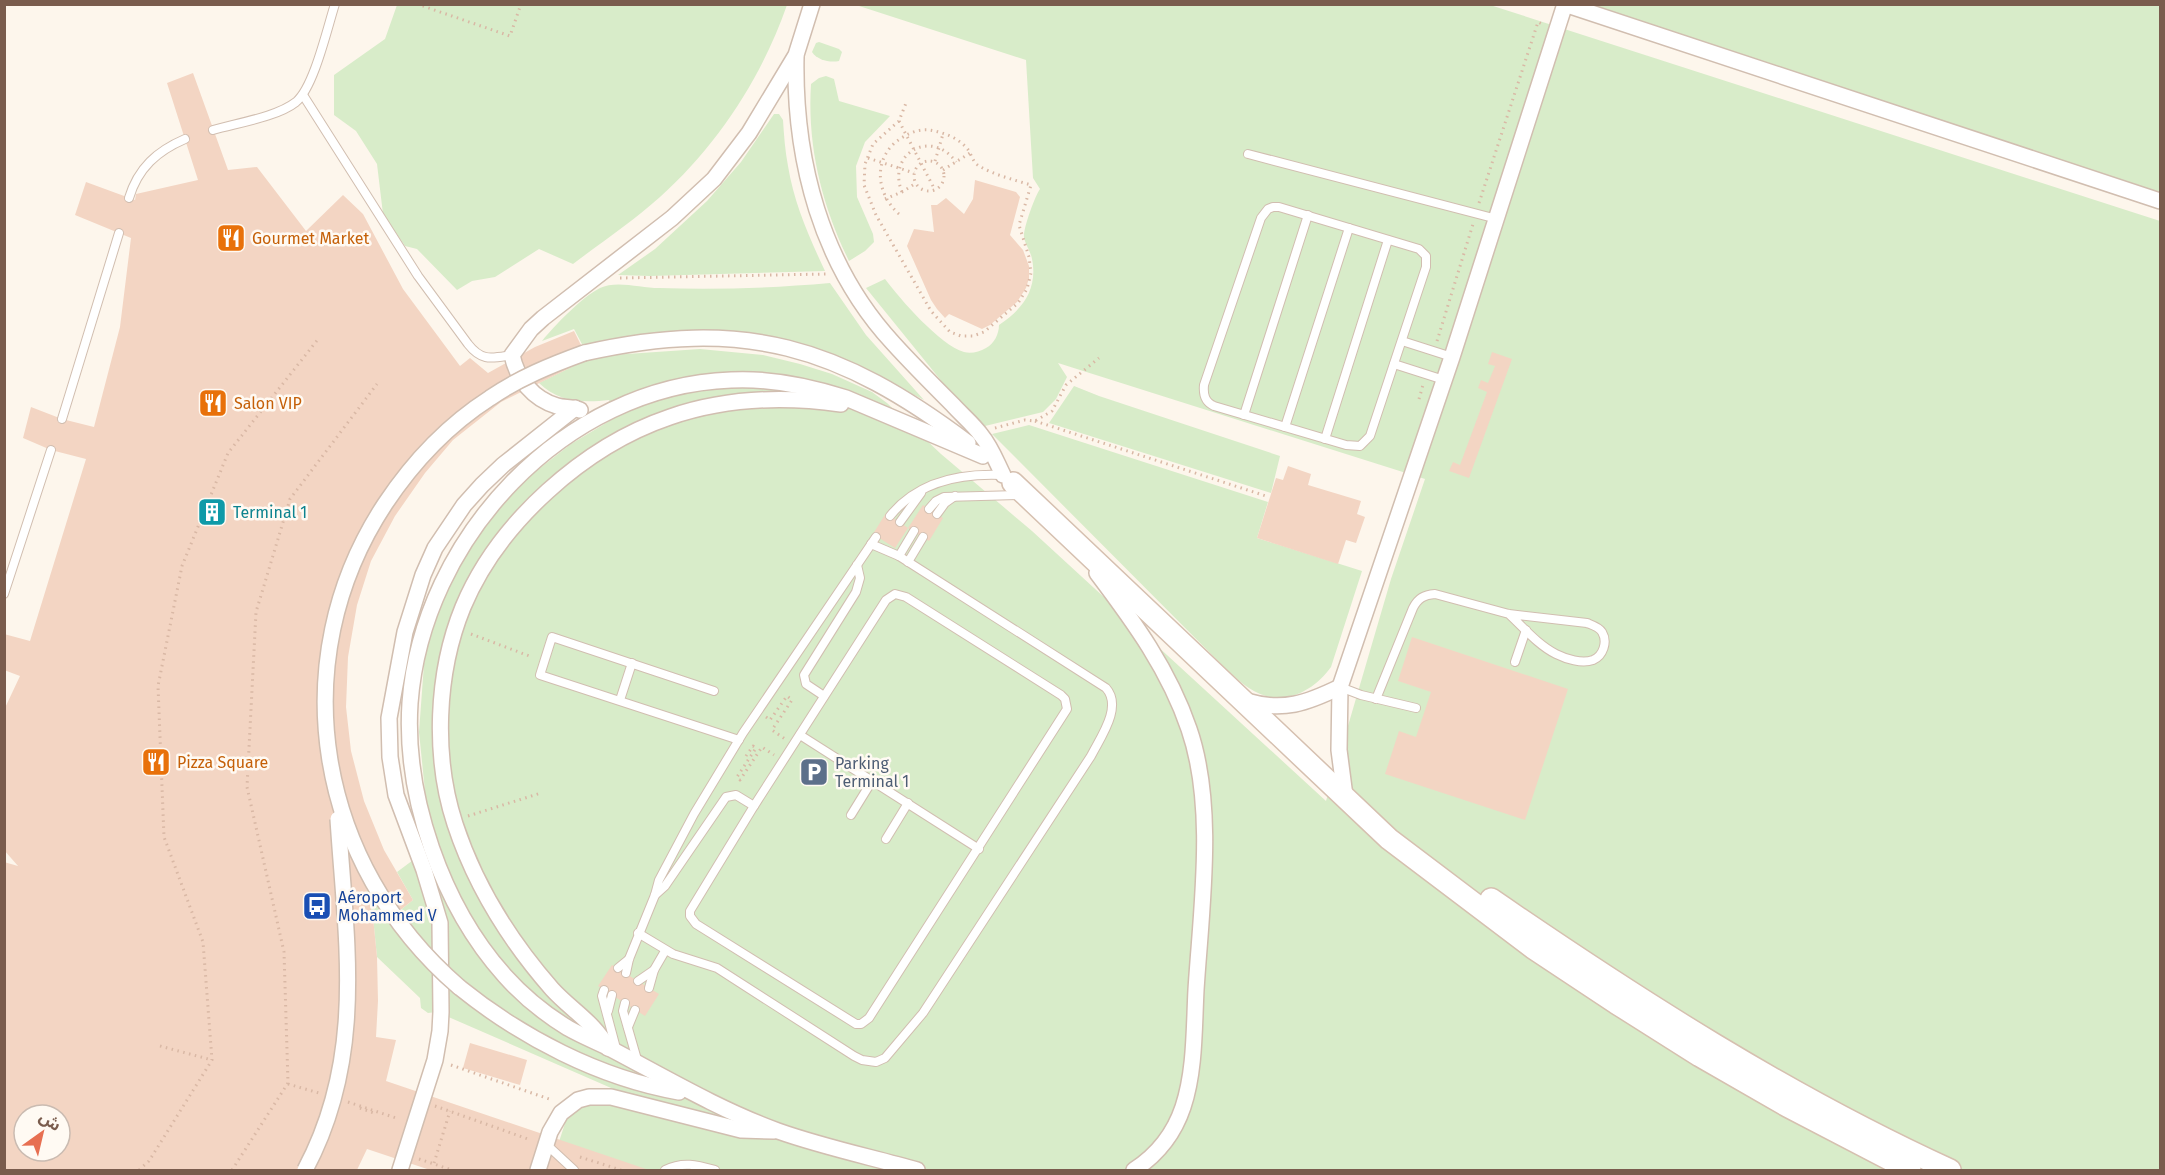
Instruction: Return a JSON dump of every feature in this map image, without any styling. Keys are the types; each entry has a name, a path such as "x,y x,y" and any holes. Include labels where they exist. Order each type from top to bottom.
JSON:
{"main road":[{"path":"1014,484 1389,839 1533,948 1616,1003 1700,1056 1787,1106 1910,1170"},
{"path":"1389,839 1422,852 1606,978 1692,1032 1779,1083 1950,1170"}],"street":[{"path":"596,417 575,408 550,403 530,390 514,367 512,355 531,329 543,318 672,218 714,179 749,133 796,55 812,4"},
{"path":"1345,796 1338,750 1341,687 1452,357 1564,5 2160,201"},
{"path":"796,55 796,103 805,170 815,207 829,243 867,310 891,341 981,434 1014,484"},
{"path":"305,1170 328,1118 336,1093 344,1056 348,1021 348,966 337,795 326,731 325,691 334,622 343,588 371,524 411,467 435,442 470,412 519,380 584,353 650,340 685,337 754,340 788,347 852,370 883,386 947,427 1014,484"},
{"path":"399,1170 435,1060 440,1031 440,933 425,827 413,771 410,702 419,647 428,616 448,572 468,538 498,499 525,470 563,439 596,417 661,392 684,386 730,380 778,381 846,398 983,456"},
{"path":"613,1050 536,970 504,926 478,879 454,820 445,783 441,735 445,678 455,628 470,592 492,556 517,523 544,495 581,464 620,438 653,423 695,409 747,401 815,400 868,407"},
{"path":"575,408 502,465 482,485 449,526 431,557 410,609 391,698 388,737 396,795 431,867 483,948 506,977 554,1019 699,1096 778,1131 917,1170"},
{"path":"1072,540 1138,626 1172,685 1190,731 1199,772 1204,812 1203,891 1189,1086 1176,1125 1156,1153 1134,1170"},
{"path":"1239,699 1261,705 1283,707 1305,703 1341,687"},
{"path":"391,698 410,702"},
{"path":"337,795 354,846 378,894 417,947 459,987 506,1023 559,1051 614,1074 699,1096"},
{"path":"538,1170 542,1143 555,1122 569,1105 589,1096 611,1097 741,1130 778,1131"}],"lane":[{"path":"213,130 278,112 296,102 303,95 312,78 335,4"},
{"path":"303,95 418,276 468,345 473,351 488,358 512,355"},
{"path":"129,198 132,186 154,157 168,146 185,139"},
{"path":"1248,154 1497,219"},
{"path":"1279,207 1308,215 1423,252 1427,261 1402,342 1366,442 1360,446 1353,447 1325,440 1244,416 1210,404 1204,396 1204,385 1264,213 1268,209 1279,207"},
{"path":"1244,416 1308,215"},
{"path":"1285,427 1349,228"},
{"path":"62,419 119,233"},
{"path":"1325,440 1388,240"},
{"path":"1402,342 1452,357"},
{"path":"1394,364 1444,380"},
{"path":"4,594 51,450"},
{"path":"890,516 904,501 921,491 959,476 981,474 1014,484"},
{"path":"929,509 940,498 1014,484"},
{"path":"900,522 921,491"},
{"path":"937,514 945,503 956,495"},
{"path":"899,556 914,531"},
{"path":"626,974 638,933 655,895 658,880 672,855 739,740 876,537"},
{"path":"908,562 923,537"},
{"path":"638,933 665,951 717,968 854,1056 867,1061 881,1060 889,1054 923,1013 1091,756 1112,712 1112,700 1108,691 885,546 871,544"},
{"path":"824,696 809,688 804,675 856,592 860,578 857,565"},
{"path":"895,594 906,597 1065,699 1067,709 870,1018 861,1024 856,1024 696,924 690,916 692,906 824,696 886,600 895,594"},
{"path":"1376,699 1413,608 1422,597 1435,594 1509,614 1587,622 1596,626 1603,633 1605,643 1602,653 1594,660 1577,660 1557,655 1509,614"},
{"path":"1515,662 1526,630"},
{"path":"714,692 552,637 540,675 620,699 739,740"},
{"path":"620,699 632,663"},
{"path":"1341,687 1376,699 1416,708"},
{"path":"800,735 979,849"},
{"path":"851,815 872,781"},
{"path":"655,895 665,886 726,797 736,795 754,806"},
{"path":"886,839 908,803"},
{"path":"649,988 654,970 665,951"},
{"path":"618,968 629,959"},
{"path":"638,981 654,970"},
{"path":"603,990 602,996 613,1050"},
{"path":"607,1013 612,996"},
{"path":"625,1003 623,1010 638,1065"},
{"path":"628,1028 635,1010"},
{"path":"542,1143 574,1170"},
{"path":"665,1170 673,1166 692,1164 716,1170"}],"path":[{"path":"417,4 510,36 521,4"},
{"path":"1434,351 1538,22 1557,28"},
{"path":"900,214 885,199 880,180 881,163 887,151 896,141 916,131 929,130 955,138 964,144 981,168 1031,186 1018,225 1029,257 1031,273 1027,289 1018,303 984,332 973,336 961,336 950,332 931,310 869,201 864,185 868,158 873,144 898,121 906,103"},
{"path":"898,121 935,190"},
{"path":"934,162 943,134"},
{"path":"902,192 897,176 899,168 902,160 914,149 939,147 956,162"},
{"path":"943,170 970,153"},
{"path":"868,158 914,173"},
{"path":"934,162 943,170 944,178 941,185 935,190 921,189 916,183 914,173 920,163 934,162"},
{"path":"885,199 916,183"},
{"path":"602,272 623,279 822,275 843,270"},
{"path":"139,1170 149,1161 212,1060 203,942 164,837 158,686 182,566 228,453 319,338"},
{"path":"1035,421 1052,411 1066,385 1099,358"},
{"path":"232,1170 288,1083 284,952 247,787 256,612 290,499 377,384"},
{"path":"981,434 1000,425 1025,420 1035,421 1266,496"},
{"path":"772,730 792,700"},
{"path":"736,771 753,746 756,748 737,777 740,780 762,747"},
{"path":"454,820 541,794"},
{"path":"160,1046 212,1060"},
{"path":"435,1060 569,1105"},
{"path":"392,1117 364,1107 353,1104 398,1119 392,1117"},
{"path":"430,1104 542,1143"},
{"path":"434,1164 450,1111"},
{"path":"579,1156 621,1170"}],"green space":[{"path":"397,5 787,5 765,58 736,109 700,156 660,197 573,264 539,249 495,277 472,281 457,290 417,249 405,246 383,214 377,164 356,131 334,115 334,75 385,39"},
{"path":"856,5 1490,5 2160,221 2160,1170 550,1170 573,1105 618,1091 437,1012 428,1013 421,1008 420,998 377,957 373,917 365,882 389,919 413,900 397,872 436,843 427,811 419,732 424,664 429,634 437,609 471,543 531,475 571,444 616,417 609,400 571,400 554,394 539,383 588,359 612,355 700,349 763,355 800,364 832,374 872,392 1032,531 1326,801 1391,579 1425,479 1058,363 1067,377 1056,399 1043,412 985,426 943,383 866,288 885,279 932,331 954,348 967,353 978,352 989,346 996,338 999,325 1022,305 1033,280 1031,256 1024,233 1040,189 1033,178 1026,60"},
{"path":"1570,5 2160,5 2160,194"},
{"path":"816,43 839,49 842,52 839,61 832,62 814,55 812,52"},
{"path":"826,76 834,79 839,101 890,116 865,142 856,166 857,197 873,234 874,242 849,261 824,197 811,130 811,84"},
{"path":"774,114 779,114 783,120 786,155 794,193 825,271 618,275 655,249 707,201 741,162"},
{"path":"830,283 866,335 924,400 851,362 799,344 744,332 676,331 584,348 574,329 542,341 577,305 593,292 606,286 621,284 659,288 723,289"},
{"path":"1074,386 1280,456 1271,493 1049,423"},
{"path":"1029,425 1268,502 1257,538 1362,571 1331,667 1311,687 1285,697 1276,698 1260,694 1238,680 992,434"}],"building":[{"name":"Terminal 1","path":"193,73 228,170 257,167 306,231 343,195 363,214 403,289 460,366 470,358 488,373 535,347 574,331 588,359 501,402 453,440 425,473 395,516 371,561 357,605 348,657 346,707 351,751 364,801 384,850 413,900 389,919 365,882 373,917 377,957 376,1037 396,1040 386,1081 649,1170 430,1170 367,1149 357,1170 4,1170 4,862 18,866 4,850 4,710 20,676 4,670 4,634 30,641 86,459 51,450 23,438 31,407 62,419 94,427 120,327 131,238 75,215 86,182 135,200 136,194 198,180 167,83"},
{"path":"975,180 1016,192 1020,197 1010,235 1023,250 1029,266 1026,288 1017,302 982,329 949,314 945,318 931,300 907,246 914,229 934,232 931,205 937,205 946,198 964,214 973,199"},
{"path":"1492,352 1512,359 1469,478 1449,471 1453,462 1460,465 1487,392 1478,388 1481,380 1488,383 1495,366 1488,364"},
{"path":"1288,466 1311,474 1308,485 1361,501 1357,514 1365,517 1356,543 1346,540 1338,564 1257,538 1276,478 1283,480"},
{"path":"923,505 943,518 929,541 908,528"},
{"path":"886,513 908,528 895,548 873,534"},
{"path":"1412,637 1568,689 1525,820 1385,774 1399,731 1416,737 1431,692 1398,681"},
{"path":"612,965 659,994 645,1016 598,986"},
{"path":"470,1043 527,1060 520,1085 463,1068"}],"place":[{"name":"Gourmet Market","path":"231,238"},
{"name":"Salon VIP","path":"213,403"},
{"name":"Terminal 1","path":"212,512"},
{"name":"Pizza Square","path":"156,762"},
{"name":"Parking Terminal 1","path":"814,772"},
{"name":"Aéroport Mohammed V","path":"317,906"}]}
